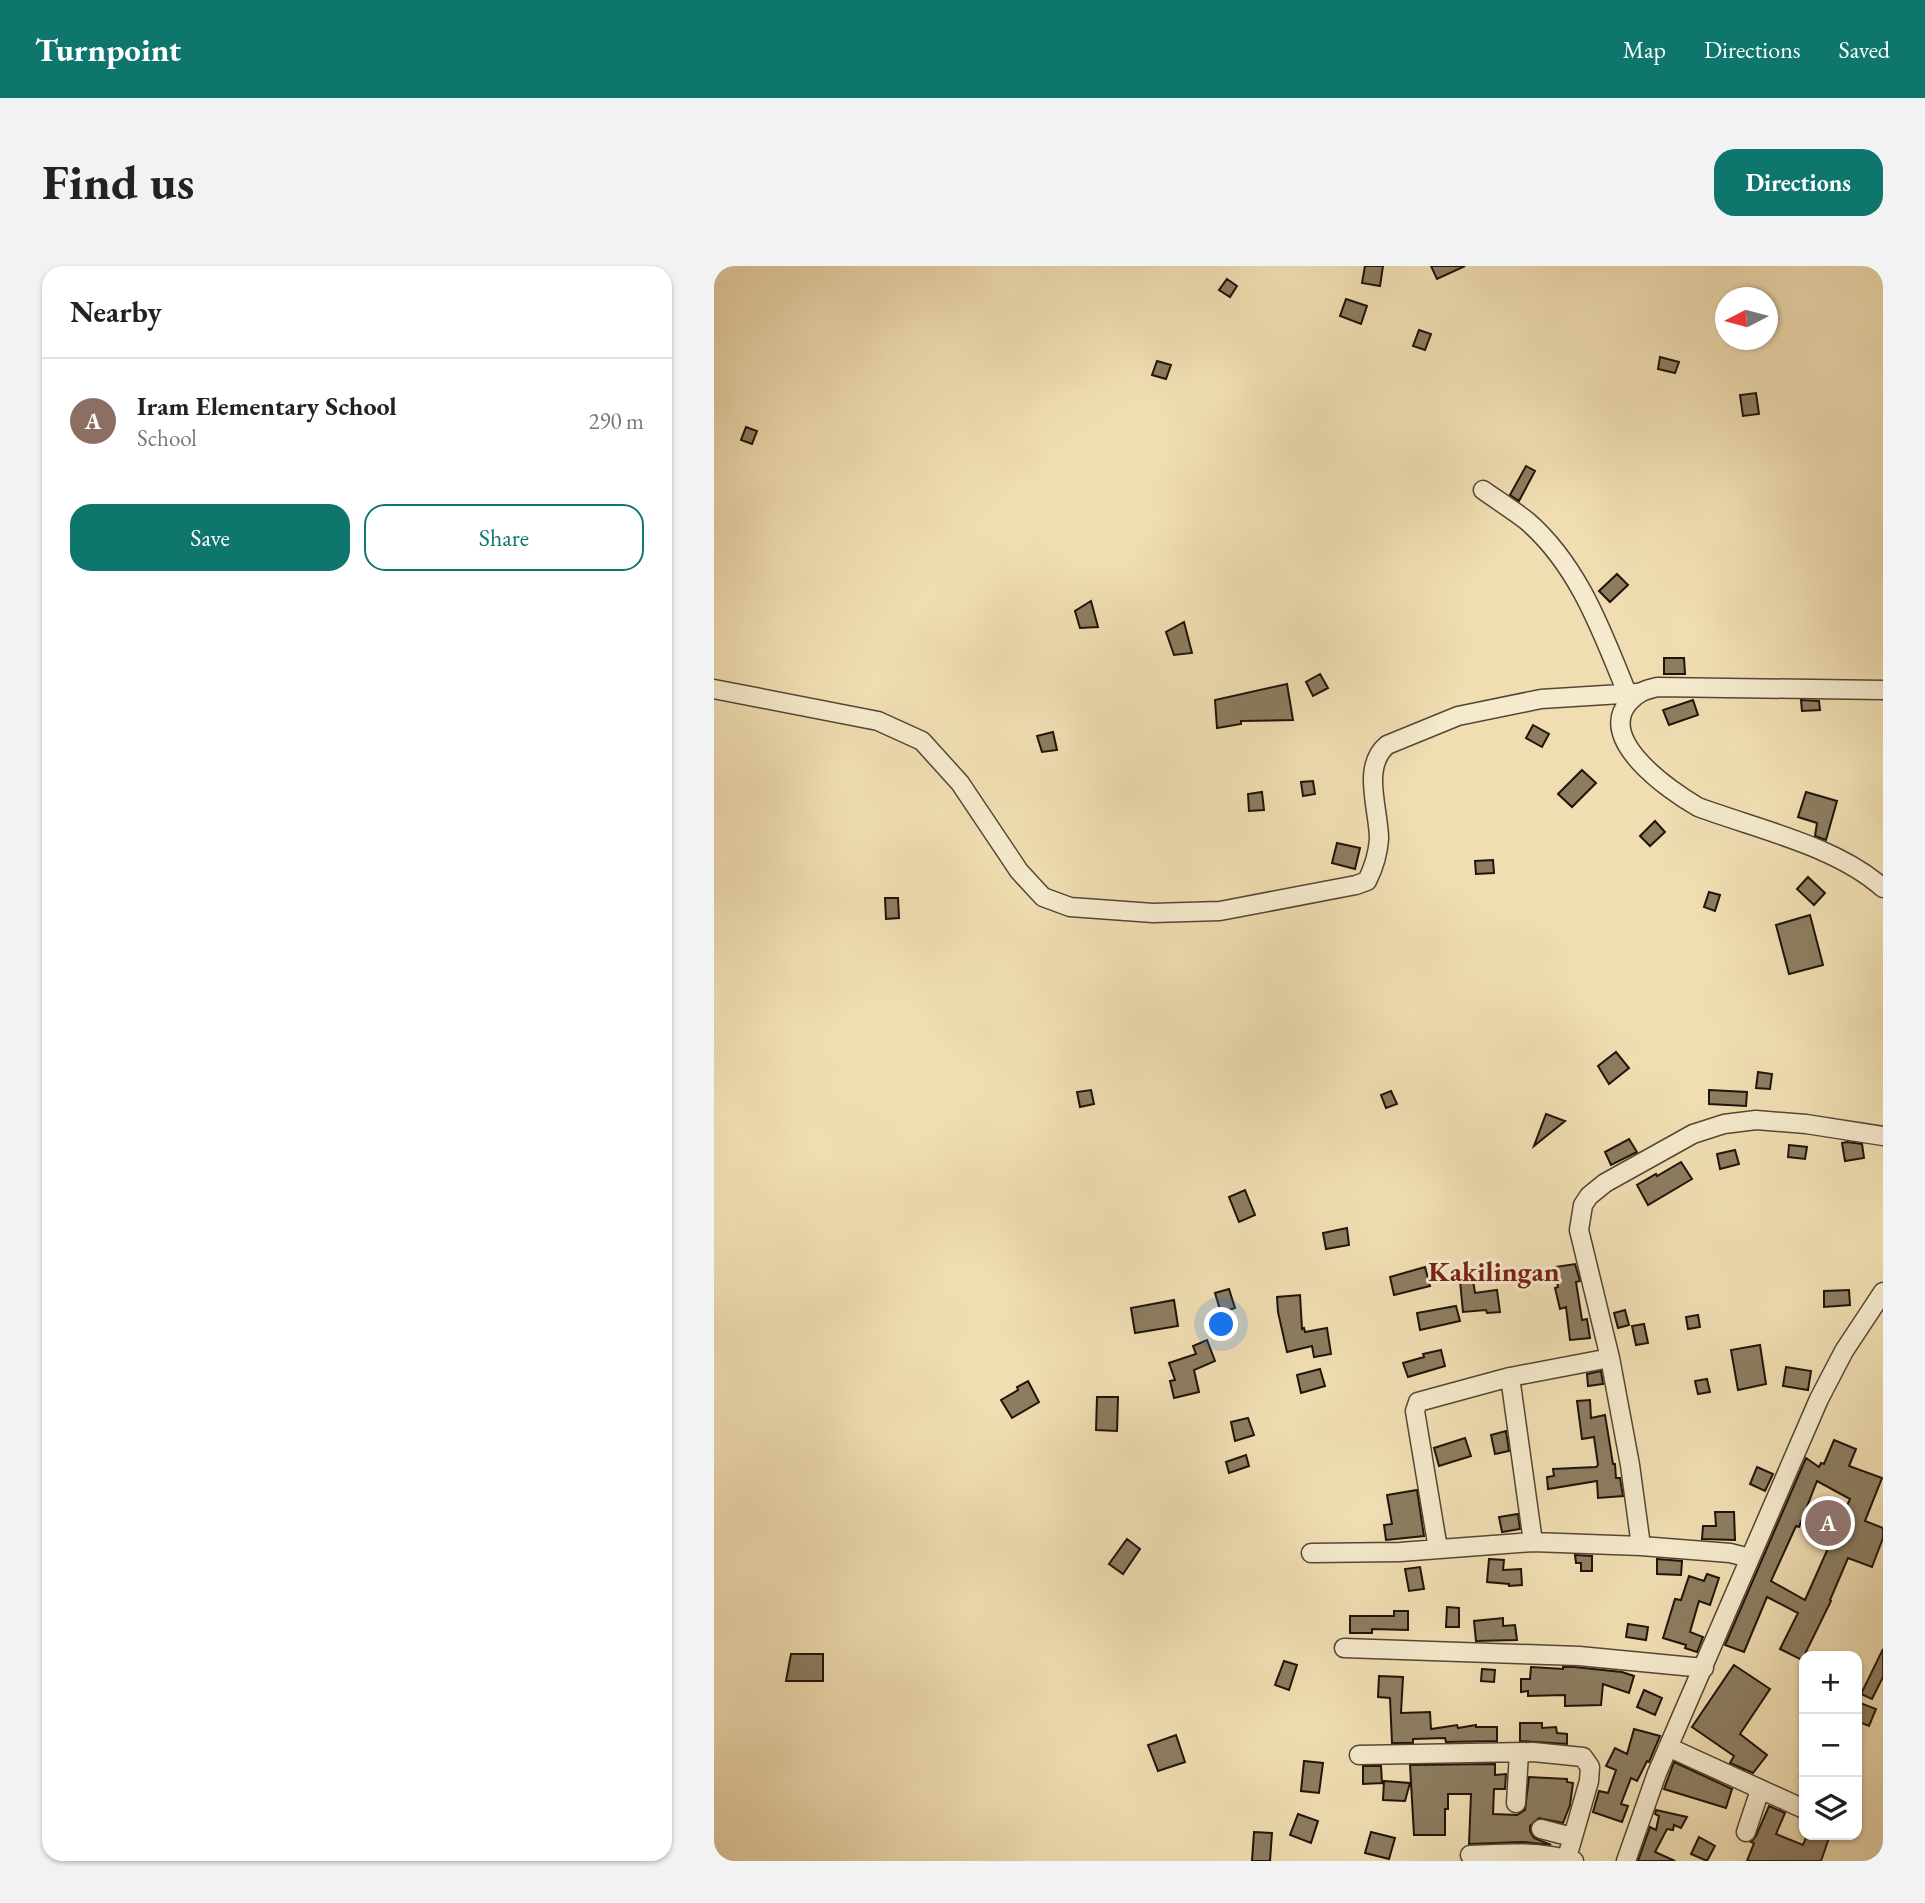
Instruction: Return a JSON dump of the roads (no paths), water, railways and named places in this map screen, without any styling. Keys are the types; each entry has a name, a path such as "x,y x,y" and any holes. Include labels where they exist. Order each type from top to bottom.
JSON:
{"street":[{"path":"1483,490 1528,522 1563,560 1593,612 1632,693"},
{"path":"714,689 878,721 922,741 960,783 1019,871 1043,897 1070,907 1153,913 1220,911 1367,881 1379,840 1373,791 1379,751 1387,745 1458,716 1541,699 1632,693 1657,687 1883,690"},
{"path":"1632,693 1623,708 1621,729 1631,751 1642,765 1678,795 1698,807 1833,855 1856,867 1883,888"},
{"path":"1641,1546 1630,1465 1610,1357 1579,1230 1583,1205 1589,1196 1605,1183 1693,1134 1724,1124 1756,1120 1806,1124 1883,1136"},
{"path":"1626,1861 1668,1747 1819,1399 1844,1351 1883,1292"},
{"path":"1438,1549 1415,1411 1420,1400 1510,1377 1610,1357"},
{"path":"1510,1377 1533,1542"},
{"path":"1311,1553 1400,1552 1533,1542 1641,1546 1730,1553 1750,1558"},
{"path":"1344,1648 1579,1656 1704,1668"},
{"path":"1668,1747 1799,1807"},
{"path":"1516,1803 1520,1753"},
{"path":"1359,1755 1520,1753 1563,1754 1583,1758 1590,1767 1589,1782 1572,1837 1569,1860 1529,1854 1470,1855"},
{"path":"1746,1832 1760,1790"},
{"path":"1541,1829 1572,1837"}],"place":[{"name":"Iram Elementary School","path":"1828,1523"}],"district":[{"name":"Kakilingan","path":"1494,1271"}]}
